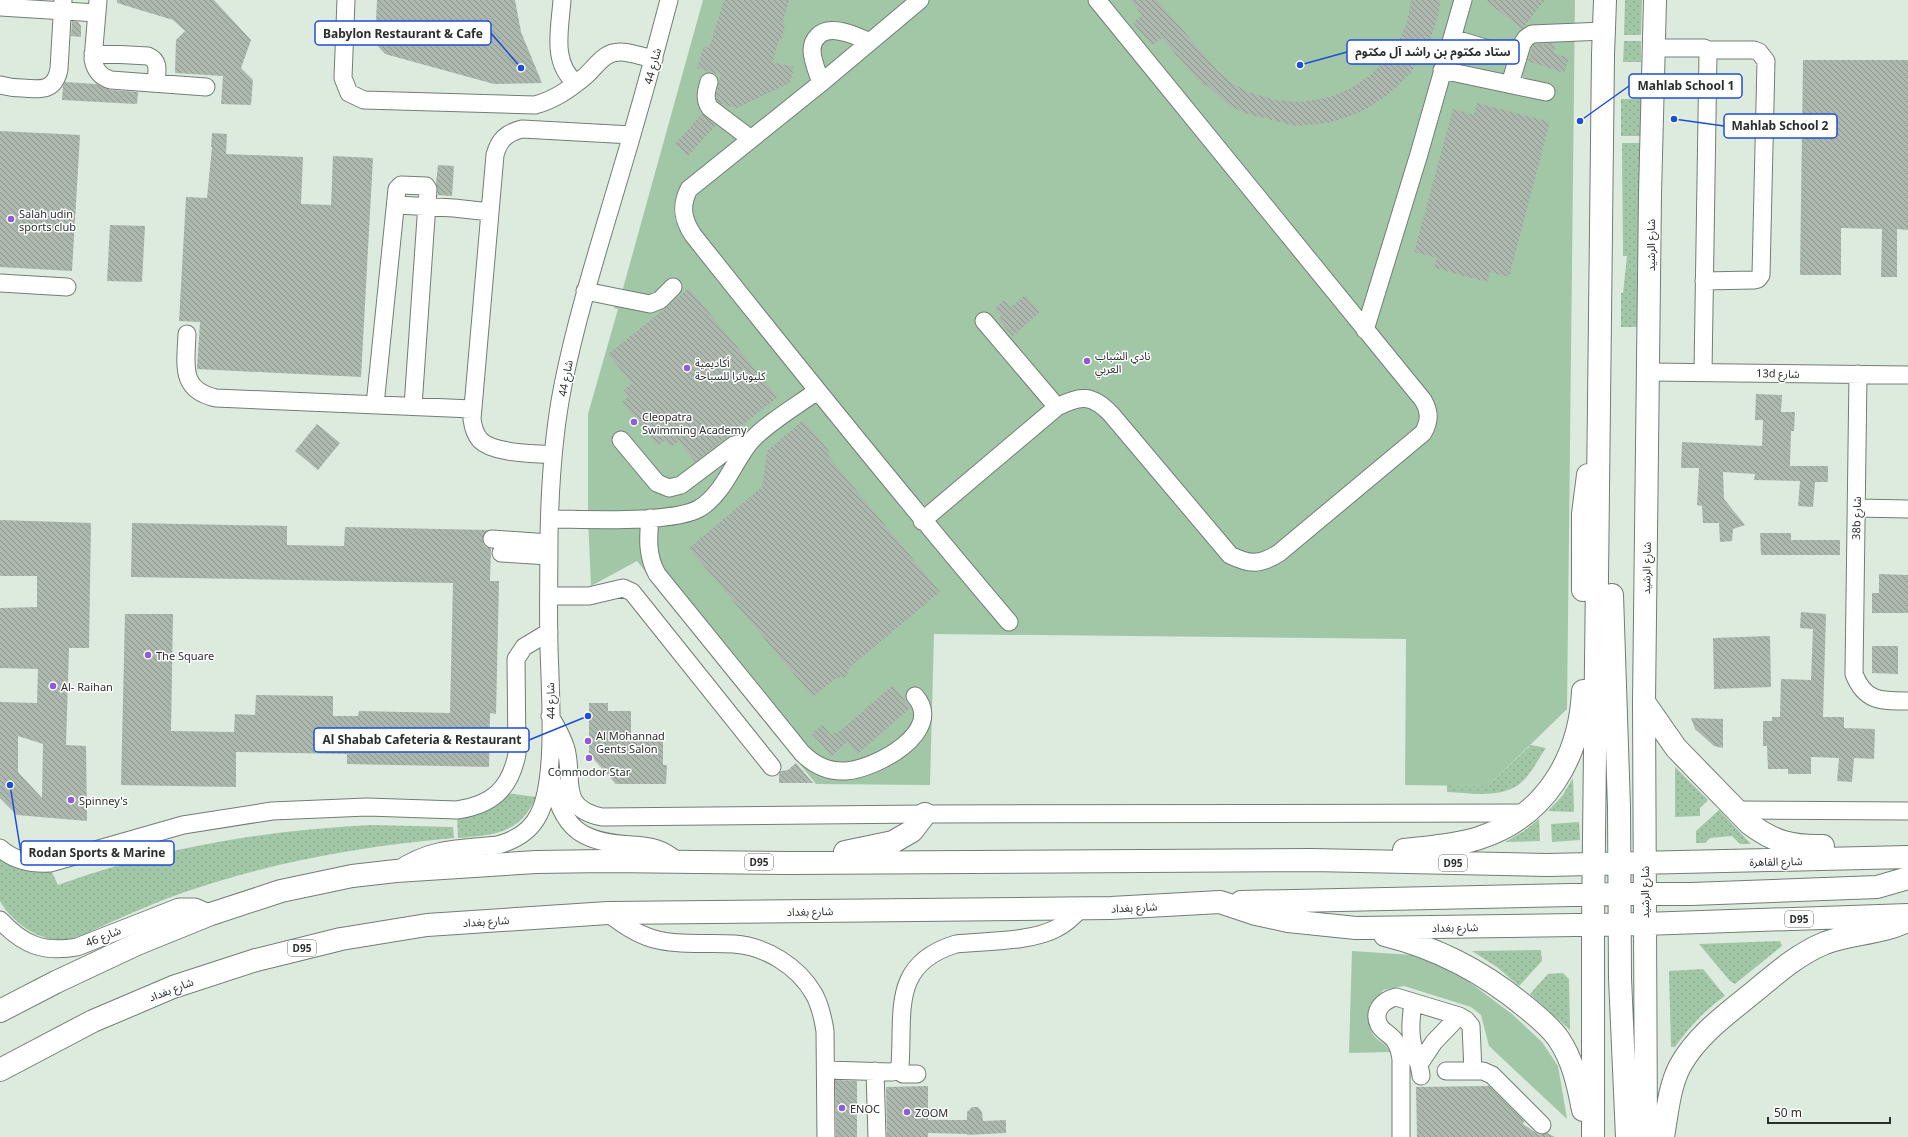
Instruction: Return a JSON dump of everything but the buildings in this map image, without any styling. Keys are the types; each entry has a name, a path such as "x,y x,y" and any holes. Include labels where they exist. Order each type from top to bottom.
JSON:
{"main road":[{"path":"1593,1137 1593,925 1605,0"},
{"name":"شارع الرشيد","path":"1646,1137 1644,702 1655,0"},
{"path":"1312,860 1457,844 1480,838 1503,828 1527,813 1551,787 1566,764 1576,739 1582,712 1583,514 1591,456 1600,428"},
{"path":"1599,530 1606,546 1610,563 1620,807 1620,978 1627,1137"},
{"path":"1644,702 1676,748 1735,810 1762,833 1791,845 1908,846"},
{"path":"788,863 893,842 912,831 925,814"},
{"name":"شارع القاهرة","path":"1644,863 1908,858"},
{"name":"D95","path":"0,1011 56,982 137,944 211,914 281,891 352,876 396,871 536,862 677,861 788,863 1312,860 1547,865 1644,863"},
{"path":"1220,902 1594,894 1691,894 1877,887 1908,878"},
{"name":"شارع بغداد","path":"0,1070 93,1021 173,987 256,960 341,939 427,926 608,913 1081,908 1220,902 1256,914 1282,919 1356,928 1644,924"},
{"name":"D95","path":"1644,924 1908,915"},
{"path":"1663,1137 1672,1086 1680,1067 1700,1039 1727,1014 1788,964 1806,952 1826,943 1884,930 1908,921"},
{"path":"1356,928 1408,940 1438,951 1466,965 1493,983 1540,1019 1557,1037 1570,1058 1578,1082 1589,1137"}],"street":[{"path":"346,0 343,78 349,93 359,99 535,105 555,98 576,83 609,54 620,52 654,59"},
{"path":"562,0 560,59 568,77 576,83"},
{"name":"شارع 44","path":"396,871 408,863 436,851 498,845 518,838 533,824 543,806 549,769 549,538 553,455 563,387 585,291 654,59 669,0"},
{"path":"919,0 821,83 689,189 683,206 684,217 693,235 817,391 922,521 1009,622"},
{"path":"922,521 1057,407 1071,400 1082,398 1093,400 1103,405 1230,555 1256,563 1268,560 1279,554 1423,433 1428,426 1430,417 1428,408 1423,400 1097,0"},
{"path":"1365,330 1463,0"},
{"path":"0,85 38,90 53,84 58,77 59,69 62,6"},
{"path":"0,7 98,6 93,53 94,66 104,78 111,80 206,86"},
{"path":"821,83 812,48 814,40 820,34 828,31 836,31 856,35 870,42"},
{"path":"1510,84 1522,44 1526,38 1532,34 1604,31"},
{"path":"1452,38 1518,58"},
{"path":"1654,48 1754,50 1759,52 1766,61 1761,275 1758,279 1754,280 1704,281"},
{"path":"1703,372 1706,50"},
{"path":"93,53 148,56 153,58 157,63 156,83"},
{"path":"1442,70 1546,92"},
{"path":"709,82 706,102 710,108 751,139"},
{"path":"553,455 499,449 488,446 480,439 474,430 472,419 497,145 512,131 522,129 632,135"},
{"path":"375,405 396,205 427,206 490,212"},
{"path":"413,406 427,206"},
{"path":"0,283 67,286"},
{"path":"585,291 650,304 660,300 673,287"},
{"path":"984,322 1057,407"},
{"path":"187,334 186,372 190,382 197,390 206,396 216,398 472,409"},
{"name":"13d شارع","path":"1649,372 1908,375"},
{"name":"38b شارع","path":"1858,374 1854,674 1858,684 1865,692 1875,698 1885,701 1908,701"},
{"path":"501,553 549,538 650,518 688,513 709,502 717,494 751,441 817,391"},
{"path":"621,440 657,483 669,488 681,485 734,445 751,441"},
{"path":"1857,508 1908,508"},
{"path":"650,518 649,553 652,565 657,574 802,754 811,762 824,768 846,771 873,765 888,757 918,731 922,723 924,713 921,703 915,696"},
{"path":"492,536 549,538"},
{"path":"549,596 589,596 623,588 632,592 772,767"},
{"path":"0,848 20,860 30,863 50,863 183,825 272,811 367,807 457,810 472,808 489,800 502,789 514,769 517,754 516,659 524,647 549,632"},
{"path":"550,716 566,749 569,790 574,801 581,809 591,815 610,817 925,814 1527,813"},
{"name":"شارع 44","path":"549,769 561,810 573,827 601,842 652,846 666,852 677,861"},
{"path":"1735,810 1908,812"},
{"name":"شارع 46","path":"0,920 18,937 32,944 47,949 62,950 77,947 179,907 196,907 211,914"},
{"path":"897,1070 900,1066 901,1004 903,992 912,973 931,954 956,944 1027,938 1043,934 1070,920 1081,908"},
{"path":"608,913 623,925 640,934 658,940 676,943 734,944 749,946 777,957 789,966 813,993 822,1016 825,1031 826,1137"},
{"path":"1402,1137 1401,1059 1399,1048 1394,1039 1379,1025 1377,1016 1380,1006 1387,1000 1396,997 1459,1016 1466,1020 1471,1026 1473,1071"},
{"path":"1413,1002 1411,1037 1420,1070 1434,1042 1459,1016"},
{"path":"826,1070 897,1070 903,1074 917,1074"},
{"path":"875,1071 877,1137"},
{"path":"1446,1071 1483,1071 1492,1075 1542,1125"}],"green space":[{"name":"نادي الشباب العربي","path":"703,0 1575,0 1567,709 1488,786 1405,785 1406,639 934,634 930,785 816,784 637,561 591,586 588,519 588,414 618,309 614,308 617,298 622,292"},
{"path":"1625,0 1642,0 1641,35 1624,35"},
{"path":"1624,41 1641,41 1641,62 1623,62"},
{"path":"1621,99 1642,99 1641,136 1621,136"},
{"path":"1622,143 1640,143 1639,327 1621,327 1621,293 1623,293 1627,256 1623,256"},
{"path":"1531,745 1546,748 1525,779 1517,786 1499,793 1488,794 1447,792 1447,785 1488,786"},
{"path":"1675,767 1708,800 1700,808 1700,816 1675,817"},
{"path":"1573,778 1574,812 1548,811 1562,796"},
{"path":"507,793 536,797 530,809 522,819 504,830 494,833 483,836 458,838 457,816"},
{"path":"1719,810 1751,844 1740,844 1732,836 1710,838 1705,843 1696,843 1696,831"},
{"path":"1539,819 1540,841 1505,842 1524,831"},
{"path":"1579,822 1580,840 1552,842 1551,824"},
{"path":"372,825 453,827 454,838 420,841 351,851 251,872 175,895 74,938 61,940 43,937 18,923 0,901 0,855 50,868 58,885 135,861 213,843 292,831"},
{"path":"1780,941 1782,946 1735,984 1730,981 1699,944"},
{"path":"1541,950 1542,961 1519,986 1497,967 1472,951"},
{"path":"1352,951 1413,955 1449,967 1512,1014 1542,1042 1558,1066 1567,1119 1489,1046 1481,1015 1471,1007 1404,986 1383,990 1373,1007 1369,1019 1371,1031 1375,1037 1391,1052 1349,1053"},
{"path":"1703,969 1725,996 1698,1019 1675,1047 1671,1047 1669,971"},
{"path":"1563,973 1569,979 1570,1030 1530,994 1548,974"}],"place":[{"name":"ستاد مكتوم بن راشد آل مكتوم","path":"1300,65"},
{"name":"Babylon Restaurant & Cafe","path":"521,68"},
{"name":"Mahlab School 2","path":"1674,119"},
{"name":"Mahlab School 1","path":"1580,121"},
{"name":"Salah udin sports club","path":"11,219"},
{"name":"نادي الشباب العربي","path":"1087,361"},
{"name":"أكاديمية كليوباترا للسباحة","path":"687,368"},
{"name":"Cleopatra Swimming Academy","path":"634,422"},
{"name":"The Square","path":"148,655"},
{"name":"Al- Raihan","path":"53,686"},
{"name":"Al Shabab Cafeteria & Restaurant","path":"588,716"},
{"name":"Al Mohannad Gents Salon","path":"588,741"},
{"name":"Commodor Star","path":"589,758"},
{"name":"Rodan Sports & Marine","path":"10,785"},
{"name":"Spinney's","path":"71,800"},
{"name":"ENOC","path":"842,1108"},
{"name":"ZOOM","path":"907,1112"}]}
